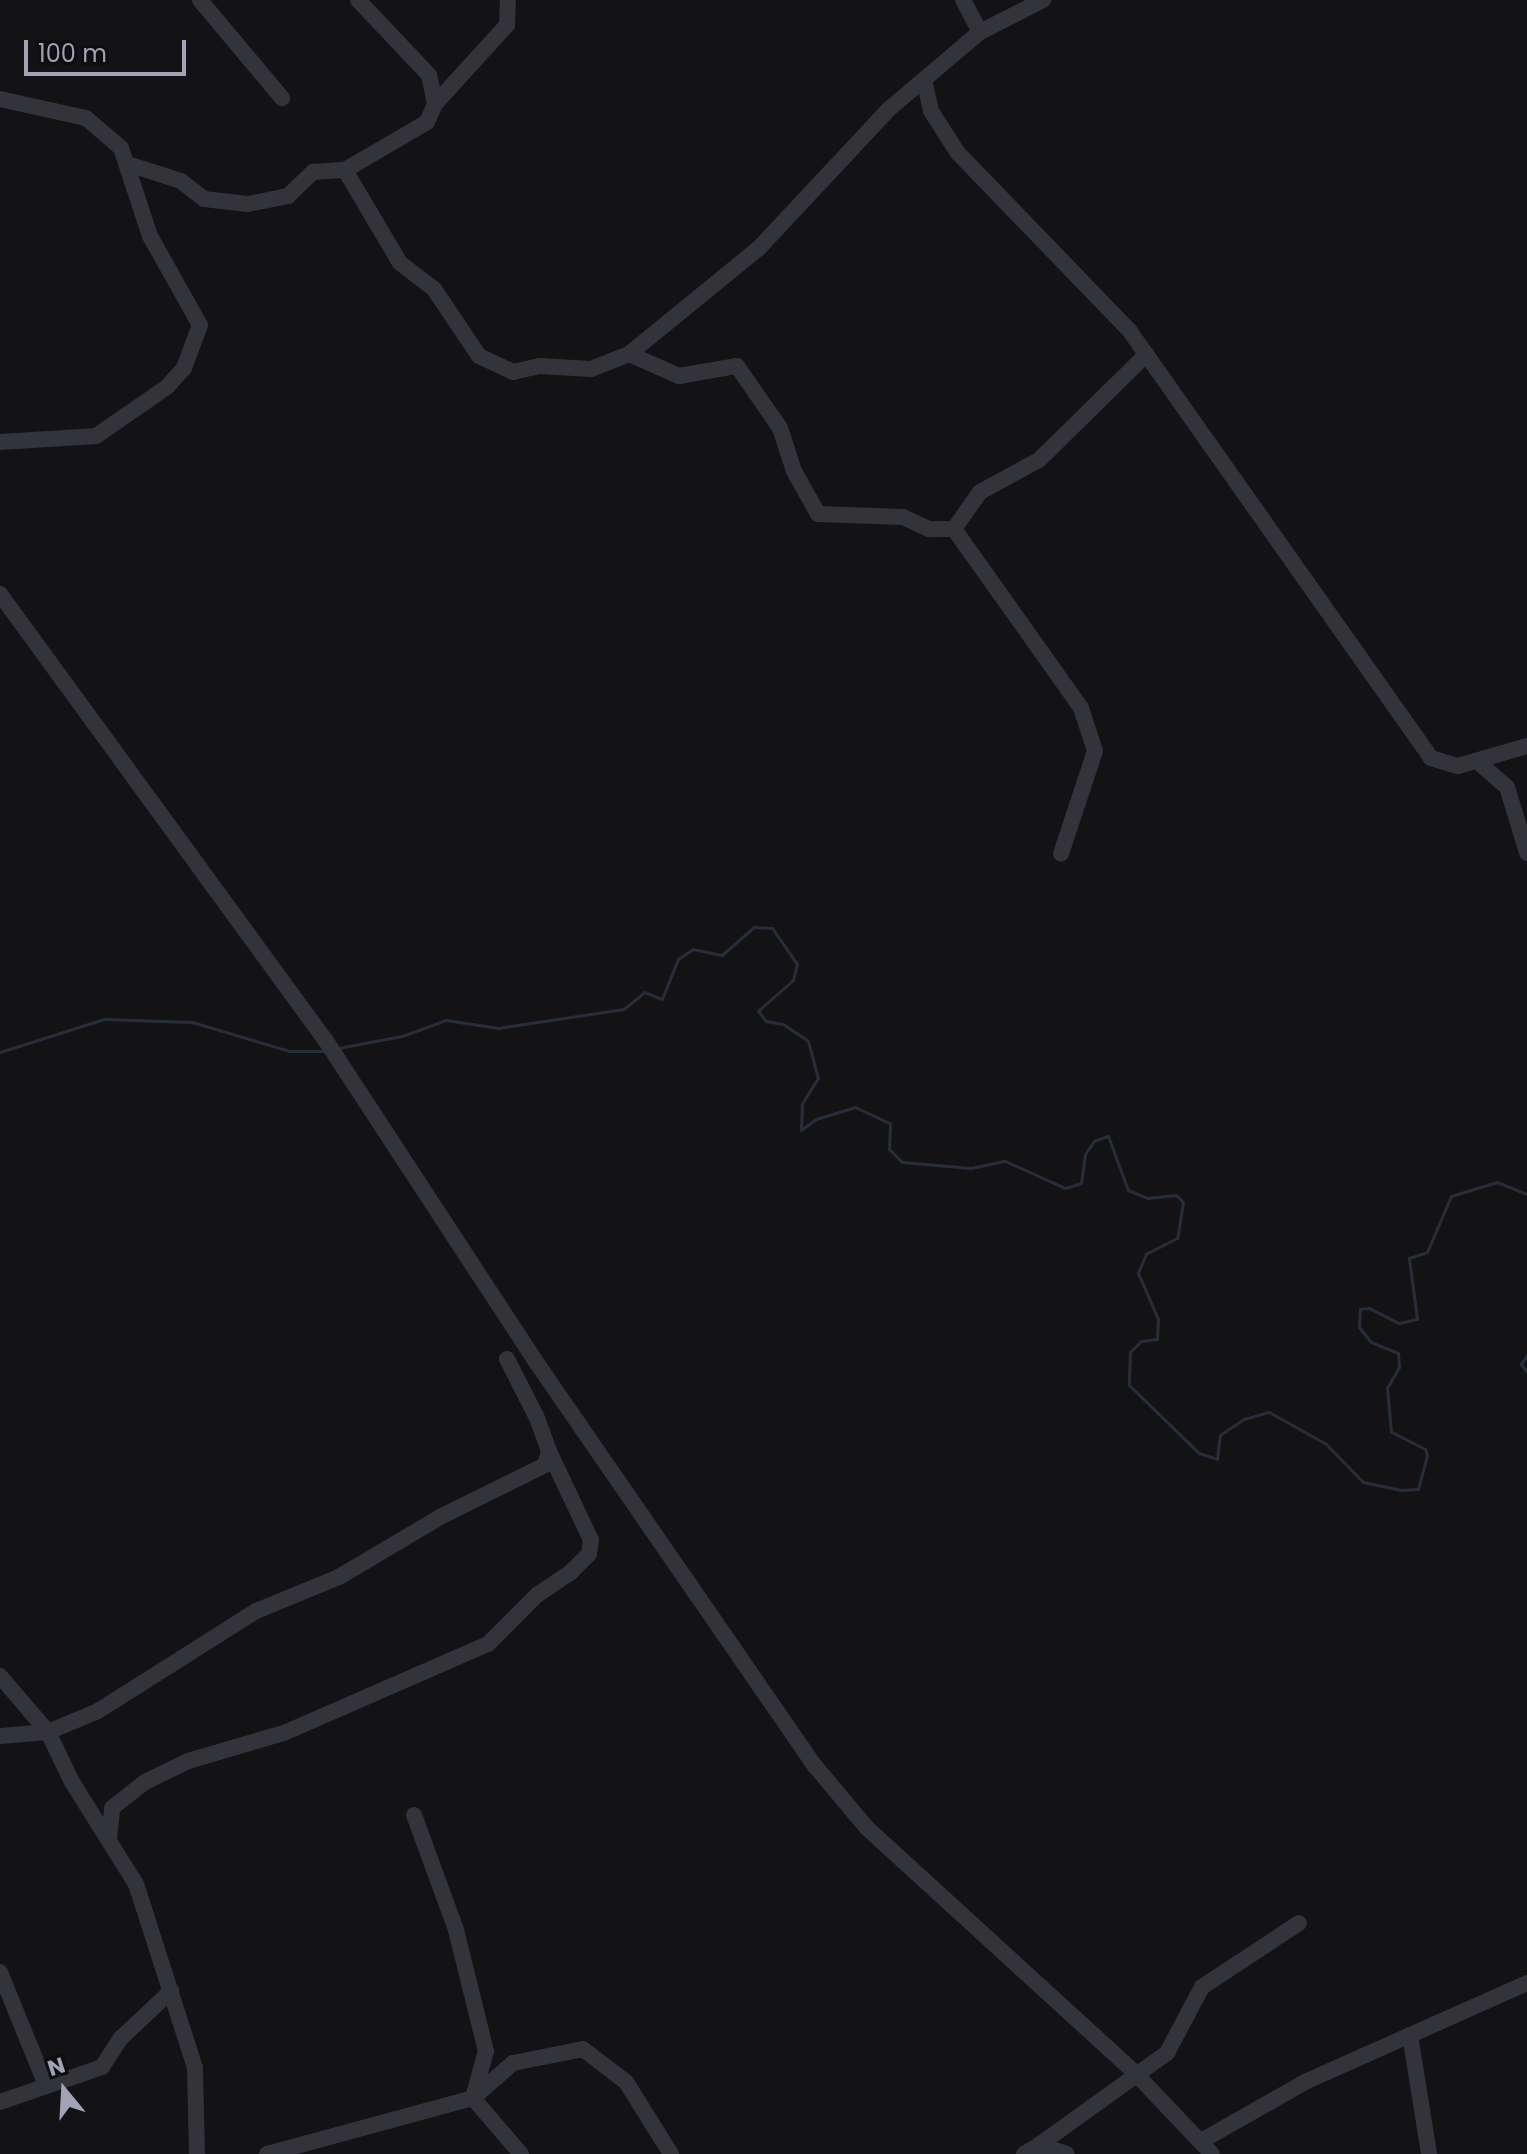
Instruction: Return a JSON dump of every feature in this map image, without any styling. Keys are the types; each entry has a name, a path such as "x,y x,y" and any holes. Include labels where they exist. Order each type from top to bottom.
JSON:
{"street":[{"path":"200,0 282,98"},
{"path":"358,0 429,75 435,104"},
{"path":"128,164 181,181 204,199 248,204 288,196 313,172 345,170 427,122 435,104 507,25 508,0"},
{"path":"963,0 980,32"},
{"path":"345,170 400,263 434,289 479,356 513,372 539,366 591,369 629,354 759,248 824,183 852,145 980,32 1043,0"},
{"path":"924,80 931,111 958,153 1079,275 1147,354 1431,758 1446,766 1478,762 1527,746"},
{"path":"0,99 86,118 121,148 150,236 200,325 192,352 167,387 96,436 71,441 48,436 0,442"},
{"path":"629,354 679,376 737,366 780,428 794,471 818,514 903,517 929,529 954,529"},
{"path":"954,529 980,492 1039,460 1147,354"},
{"path":"954,529 1081,708 1095,751 1061,854"},
{"path":"0,594 326,1041 574,1418 815,1766 867,1828 1136,2074 1208,2147 1307,2081 1527,1983"},
{"path":"1478,762 1507,787 1527,853"},
{"path":"109,1839 112,1808 145,1782 188,1761 284,1733 488,1644 537,1595 570,1573 589,1554 591,1540 507,1359"},
{"path":"0,1736 48,1732 98,1711 256,1611 339,1577 440,1517 530,1476 545,1465 549,1451"},
{"path":"0,1676 48,1732 136,1884 195,2068 197,2154"},
{"path":"414,1815 456,1930 486,2051 473,2098"},
{"path":"1024,2154 1167,2053 1202,1987 1299,1923"},
{"path":"0,1972 45,2083"},
{"path":"0,2102 45,2083 102,2067 121,2038 171,1991"},
{"path":"1410,2035 1429,2154"},
{"path":"267,2154 473,2098 513,2063 583,2049 626,2082 671,2154"},
{"path":"473,2098 521,2154"},
{"path":"1039,2145 1067,2154"}],"waterway":[{"path":"338,1048 402,1036 446,1020 498,1028 624,1009 644,992 662,999 678,959 693,949 722,955 754,927 772,928 797,964 793,980 758,1011 766,1021 783,1024 808,1041 818,1078 802,1104 801,1130 816,1119 855,1107 890,1123 889,1149 902,1162 971,1168 1005,1161 1065,1188 1081,1183 1085,1154 1094,1141 1108,1136 1128,1190 1147,1198 1176,1195 1183,1202 1177,1238 1146,1254 1138,1273 1158,1319 1157,1339 1141,1341 1130,1352 1129,1385 1199,1453 1217,1459 1220,1435 1244,1419 1269,1412 1326,1444 1363,1482 1402,1490 1418,1489 1427,1455 1425,1449 1391,1432 1387,1388 1399,1367 1398,1353 1371,1342 1359,1327 1360,1309 1369,1308 1399,1323 1417,1319 1409,1258 1427,1252 1451,1196 1497,1182 1527,1194"},
{"path":"0,1052 104,1019 192,1022 289,1051 327,1051"},
{"path":"1527,1355 1521,1364 1527,1372"}]}
